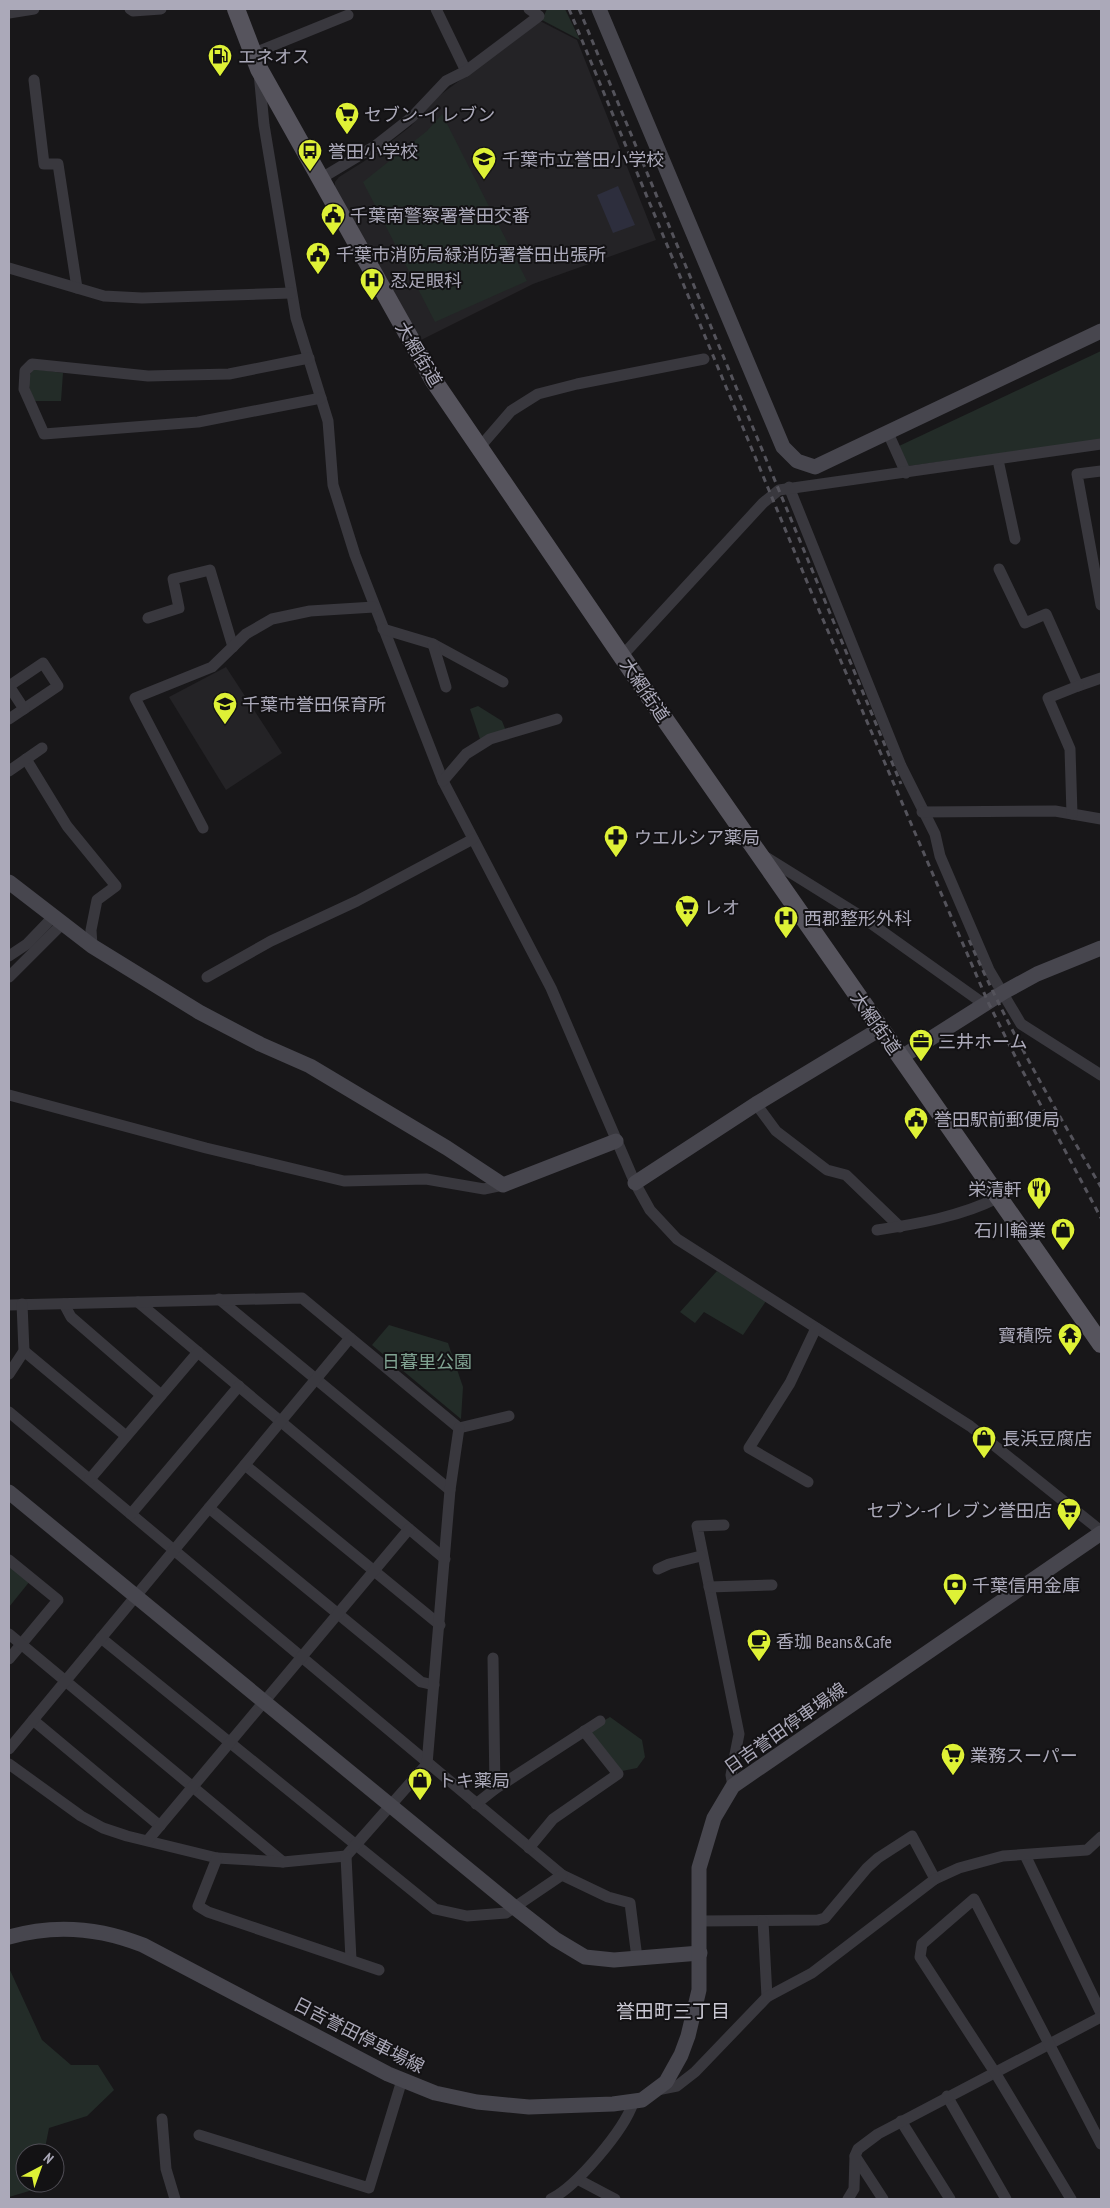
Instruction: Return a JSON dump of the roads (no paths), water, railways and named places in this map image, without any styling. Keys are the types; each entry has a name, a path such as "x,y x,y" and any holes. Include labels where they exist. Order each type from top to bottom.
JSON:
{"main road":[{"name":"大網街道","path":"236,9 255,61 418,354 622,656 761,854 900,1058 1101,1344"}],"street":[{"path":"9,14 34,9"},
{"path":"130,9 133,11 161,9"},
{"path":"436,9 466,71"},
{"path":"320,179 375,146 412,117 446,81 466,71 539,16 529,9"},
{"path":"599,9 783,447 796,461 815,468 1101,331"},
{"path":"348,15 255,61 296,318 328,421 333,485 374,607 443,781 551,988 635,1184 650,1210 677,1239 970,1426 1101,1532"},
{"path":"34,80 44,164 58,164 77,288"},
{"path":"9,268 104,296 142,298 291,292"},
{"path":"309,358 228,374 148,376 32,364 25,370 24,389 44,434 198,422 321,398"},
{"path":"480,448 511,411 538,394 577,384 704,359"},
{"path":"888,433 906,474"},
{"path":"622,656 763,503 779,490 789,487 906,474 1101,444"},
{"path":"998,460 1015,539"},
{"path":"1101,471 1077,474 1101,605"},
{"path":"789,487 897,757 934,834 940,856 989,970 1004,992 1021,1024 1029,1031 1101,1075"},
{"path":"999,569 1025,623 1046,614 1078,686"},
{"path":"148,618 179,608 173,579 210,570 233,647"},
{"path":"203,828 135,698 212,667 256,627 284,615 310,611 374,607"},
{"path":"383,629 433,644 503,682"},
{"path":"433,644 446,688"},
{"path":"9,719 24,709 58,686 43,663 9,686 24,709"},
{"path":"1072,814 1070,749 1048,698 1101,678"},
{"path":"443,781 466,754 490,739 557,719"},
{"path":"9,770 42,748"},
{"path":"26,760 66,826 116,886 97,900 91,930 92,946"},
{"path":"922,812 1056,811 1101,819"},
{"path":"207,976 271,941 357,900 473,839"},
{"path":"761,854 862,916 984,1004"},
{"path":"9,882 57,921 92,946 198,1012 260,1044 310,1066 447,1148 503,1185"},
{"path":"9,956 57,921"},
{"path":"9,977 57,921"},
{"path":"900,1058 984,1004 1036,974 1101,948"},
{"path":"635,1184 756,1104 880,1029"},
{"path":"9,1095 206,1148 344,1181 426,1178 484,1188 503,1185 616,1141"},
{"path":"756,1104 776,1131 827,1170 846,1175 900,1227"},
{"path":"877,1230 900,1227 985,1204 998,1198"},
{"path":"9,1305 302,1298 459,1428"},
{"path":"219,1300 450,1490"},
{"path":"138,1302 445,1559"},
{"path":"9,1374 24,1351 22,1304"},
{"path":"64,1304 71,1318 161,1395"},
{"path":"808,1482 749,1448 790,1383 816,1328"},
{"path":"9,1749 350,1338"},
{"path":"24,1351 126,1436"},
{"path":"90,1480 198,1352"},
{"path":"131,1514 239,1386"},
{"path":"9,1412 427,1764 562,1875 608,1897 630,1903 637,1958"},
{"path":"459,1428 509,1416"},
{"path":"9,1764 81,1816 103,1828 217,1858 283,1862 346,1856 356,1847 390,1804 427,1764 450,1490 459,1428"},
{"path":"245,1465 440,1624"},
{"path":"9,1492 555,1939 585,1957 599,1960 700,1953"},
{"path":"209,1508 421,1682 434,1685"},
{"path":"724,1525 697,1526 701,1556 739,1734 731,1775 733,1786"},
{"path":"148,1840 409,1529"},
{"name":"日吉誉田停車場線","path":"9,1937 40,1931 97,1930 126,1938 143,1945 402,2080 458,2100 503,2106 538,2107 642,2100 666,2082 688,2036 699,1990 700,1921 698,1887 702,1856 714,1818 733,1786 1101,1532"},
{"path":"658,1569 669,1564 701,1556"},
{"path":"9,1560 58,1600 9,1659"},
{"path":"709,1587 772,1585"},
{"path":"9,1634 283,1862"},
{"path":"101,1638 356,1847 435,1909 466,1916 506,1913 562,1875"},
{"path":"493,1658 495,1789"},
{"path":"33,1720 160,1826"},
{"path":"476,1804 495,1789 600,1721"},
{"path":"529,1848 553,1820 618,1774 584,1731"},
{"path":"700,1921 818,1920 825,1918 867,1868 878,1858 912,1836 935,1879"},
{"path":"657,2090 677,2086 695,2072 767,1997 812,1973 935,1879 980,1862 1003,1856 1087,1850 1101,1837"},
{"path":"1025,1855 1101,2013"},
{"path":"346,1856 351,1960"},
{"path":"217,1858 198,1906 208,1912 379,1970"},
{"path":"1071,2199 996,2074 920,1957 922,1944 974,1899 1101,2144"},
{"path":"763,1921 767,1997"},
{"path":"848,2199 854,2189 855,2156 858,2149 868,2141 947,2096 996,2074 1101,2017"},
{"path":"199,2135 369,2188 402,2080"},
{"path":"947,2096 1006,2199"},
{"path":"551,2199 579,2180 627,2117 633,2102"},
{"path":"162,2119 166,2169 175,2199"},
{"path":"902,2121 950,2199"},
{"path":"855,2156 884,2199"},
{"path":"579,2180 615,2199"}],"water":[{"path":"618,186 635,225 613,233 597,195"}],"railway":[{"path":"569,9 815,601 988,1002 1101,1218"},
{"path":"579,9 901,784"},
{"path":"969,940 1031,1065 1101,1187"}],"place":[{"name":"エネオス","path":"220,77"},
{"name":"セブン-イレブン","path":"347,135"},
{"name":"誉田小学校","path":"310,172"},
{"name":"千葉市立誉田小学校","path":"484,180"},
{"name":"千葉南警察署誉田交番","path":"333,236"},
{"name":"千葉市消防局緑消防署誉田出張所","path":"318,275"},
{"name":"忍足眼科","path":"372,301"},
{"name":"千葉市誉田保育所","path":"225,725"},
{"name":"ウエルシア薬局","path":"616,858"},
{"name":"レオ","path":"687,928"},
{"name":"西郡整形外科","path":"786,939"},
{"name":"三井ホーム","path":"921,1062"},
{"name":"誉田駅前郵便局","path":"916,1140"},
{"name":"栄清軒","path":"1039,1210"},
{"name":"石川輪業","path":"1063,1251"},
{"name":"寶積院","path":"1070,1356"},
{"name":"長浜豆腐店","path":"984,1459"},
{"name":"セブン-イレブン誉田店","path":"1069,1531"},
{"name":"千葉信用金庫","path":"955,1606"},
{"name":"香珈 Beans&Cafe","path":"759,1662"},
{"name":"業務スーパー","path":"953,1776"},
{"name":"トキ薬局","path":"420,1801"}],"district":[{"name":"誉田町三丁目","path":"673,2011"}],"park label":[{"name":"日暮里公園","path":"427,1361"}]}
